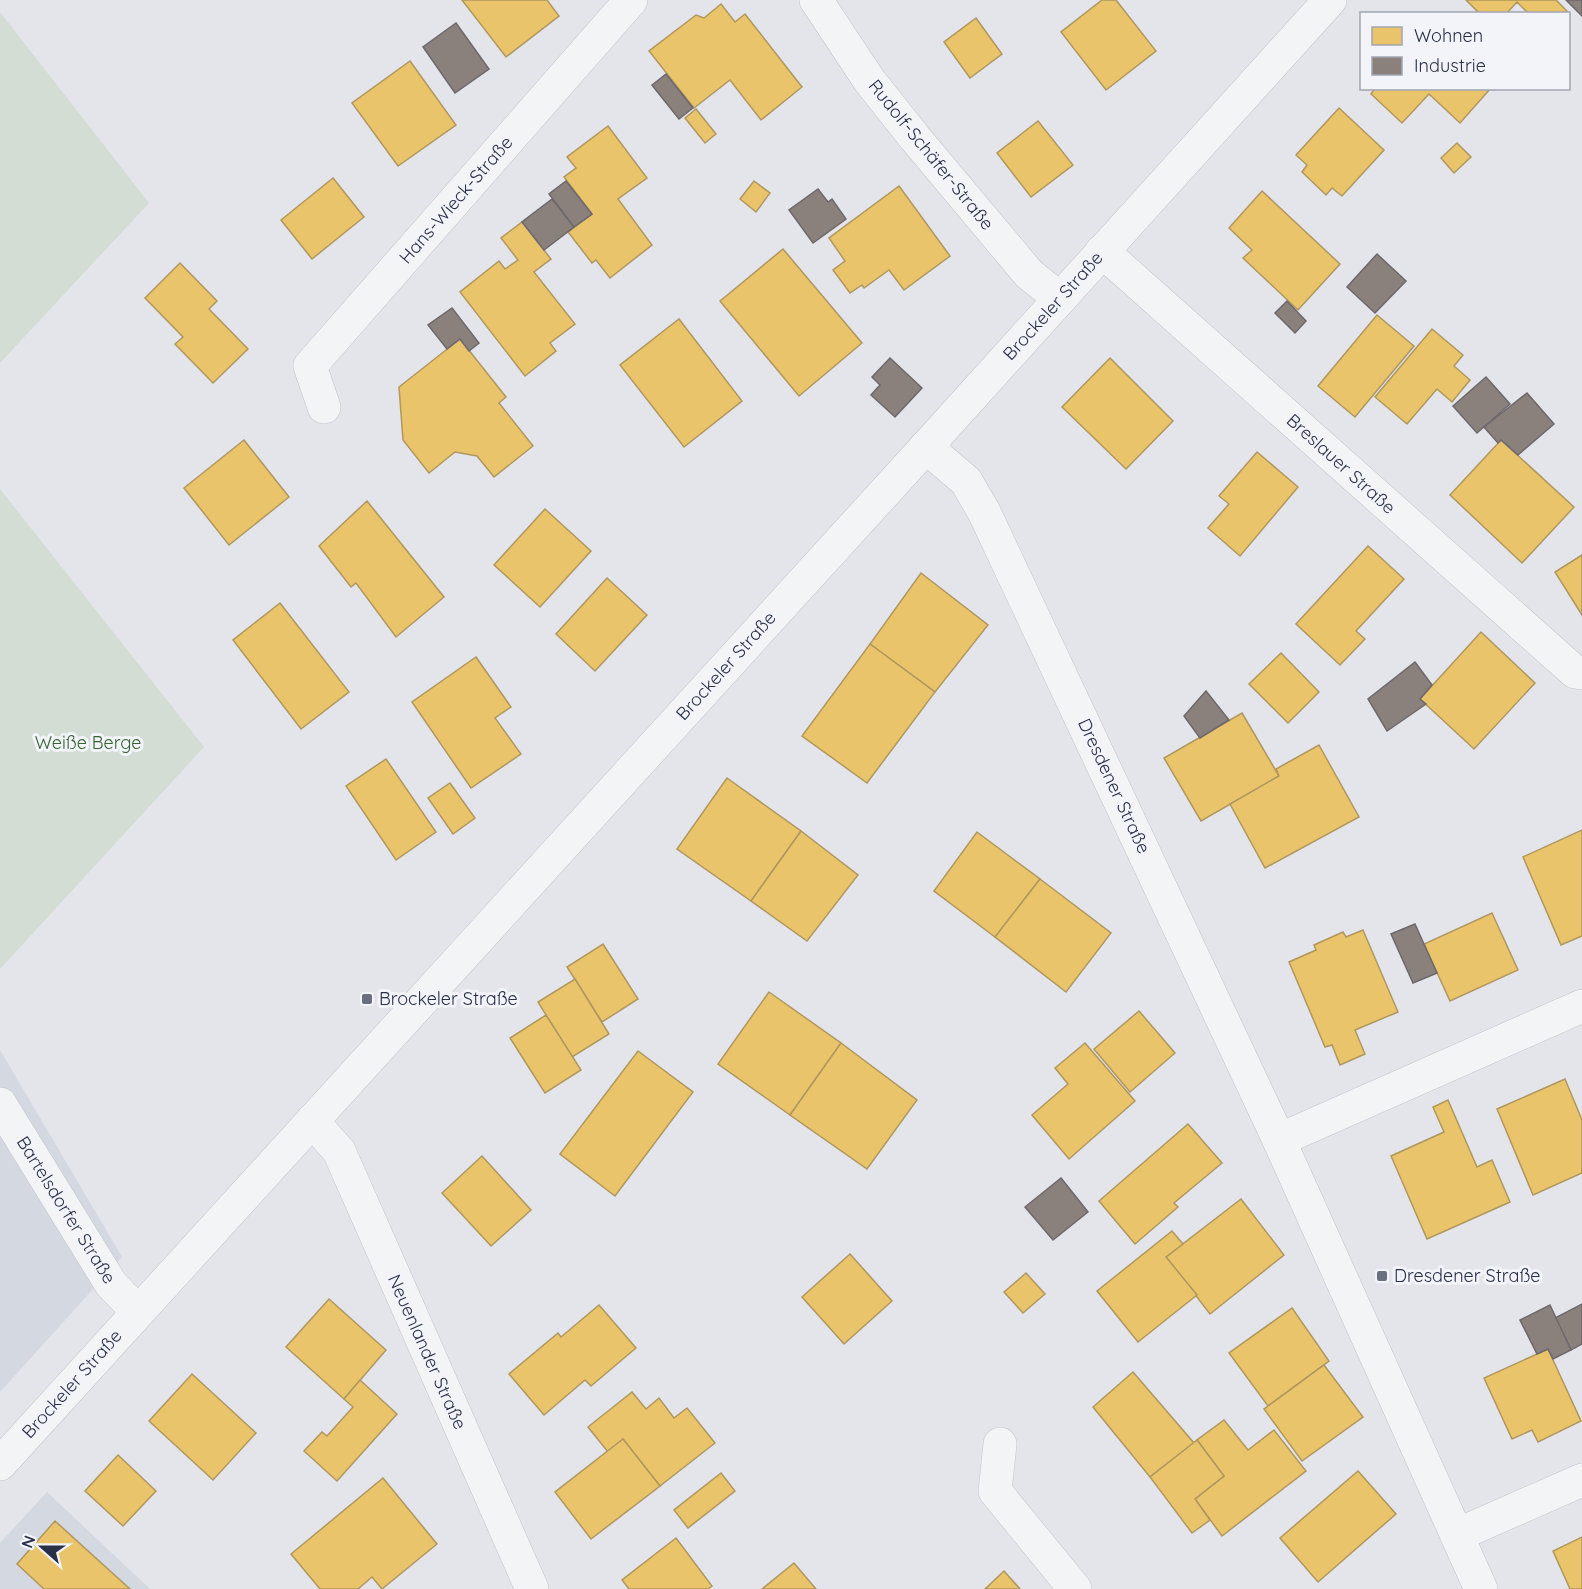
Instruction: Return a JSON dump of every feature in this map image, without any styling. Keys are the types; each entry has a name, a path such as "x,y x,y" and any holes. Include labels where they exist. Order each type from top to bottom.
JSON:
{"street":[{"name":"Hans-Wieck-Straße","path":"324,407 310,366 631,0"},
{"name":"Rudolf-Schäfer-Straße","path":"816,0 869,80 915,138 1029,274 1060,299"},
{"name":"Brockeler Straße","path":"0,1464 1330,0"},
{"name":"Breslauer Straße","path":"1102,251 1575,672 1582,673"},
{"name":"Dresdener Straße","path":"926,447 966,481 984,512 1279,1140 1481,1589"},
{"path":"1279,1140 1582,1006"},
{"name":"Bartelsdorfer Straße","path":"0,1104 111,1284 138,1311"},
{"name":"Neuenlander Straße","path":"312,1121 339,1151 532,1589"},
{"path":"1000,1444 995,1491 1075,1589"},
{"path":"1457,1535 1582,1480"}],"shaded area":[{"path":"0,1050 122,1257 0,1392"},
{"path":"47,1492 150,1589 0,1589 0,1543"}],"green space":[{"path":"0,12 149,203 0,363"},
{"name":"Weiße Berge","path":"0,489 204,747 0,969"}],"building: Wohnen":[{"path":"462,0 547,0 559,16 506,57"},
{"path":"1102,0 1116,0 1156,51 1106,90 1061,32"},
{"path":"1466,0 1556,0 1567,11 1527,12 1517,2 1508,12 1478,12"},
{"path":"721,4 735,22 745,14 802,87 761,120 730,80 694,108 649,51 696,15 704,18"},
{"path":"976,18 1002,54 970,78 944,42"},
{"path":"410,61 456,125 398,166 352,103"},
{"path":"1374,90 1489,90 1460,123 1429,94 1402,123 1371,94"},
{"path":"1339,108 1384,150 1342,196 1332,188 1326,195 1302,172 1307,165 1296,155"},
{"path":"696,109 716,134 705,143 685,118"},
{"path":"1038,121 1073,165 1031,197 997,153"},
{"path":"608,126 647,178 618,199 652,245 610,278 596,260 592,263 568,232 592,214 564,177 576,168 567,157"},
{"path":"1457,143 1471,157 1454,173 1441,158"},
{"path":"333,178 364,217 312,259 281,220"},
{"path":"754,181 770,193 756,212 740,199"},
{"path":"899,186 950,256 904,290 889,270 864,288 862,285 850,293 833,270 845,261 829,238"},
{"path":"1262,191 1340,264 1298,310 1243,258 1252,250 1229,228"},
{"path":"522,222 551,259 534,272 575,324 550,343 556,351 525,376 460,292 499,261 505,269 518,260 501,238"},
{"path":"783,249 862,343 799,396 720,301"},
{"path":"180,263 217,301 209,309 248,349 213,383 175,344 183,337 145,298"},
{"path":"1377,315 1414,346 1355,417 1318,386"},
{"path":"679,319 742,401 684,447 620,365"},
{"path":"1432,329 1463,355 1454,366 1470,380 1452,402 1437,389 1407,424 1375,397"},
{"path":"460,339 506,397 499,403 533,446 494,477 477,456 455,452 429,473 403,440 399,387"},
{"path":"1110,358 1173,421 1126,469 1062,407"},
{"path":"244,440 289,497 229,545 184,488"},
{"path":"1501,440 1574,507 1522,563 1450,495"},
{"path":"1257,452 1298,487 1240,556 1208,528 1229,504 1219,496"},
{"path":"367,501 444,597 396,637 356,583 351,587 319,546"},
{"path":"545,509 591,551 540,607 494,565"},
{"path":"1368,546 1404,579 1356,631 1365,639 1340,665 1296,624"},
{"path":"1582,555 1582,615 1555,572"},
{"path":"921,573 988,625 935,692 870,644"},
{"path":"607,578 647,615 595,671 556,634"},
{"path":"280,603 349,692 301,729 233,640"},
{"path":"1481,632 1535,683 1474,749 1420,699"},
{"path":"870,644 935,692 867,783 802,736"},
{"path":"1281,653 1319,692 1288,723 1249,684"},
{"path":"476,657 511,707 495,718 521,754 471,788 412,702"},
{"path":"1242,713 1279,776 1201,821 1164,758"},
{"path":"1319,745 1359,817 1265,868 1230,804 1279,776 1276,769"},
{"path":"386,759 436,832 396,860 346,786"},
{"path":"727,778 801,831 751,901 677,849"},
{"path":"450,783 475,818 453,834 428,798"},
{"path":"1582,830 1582,936 1561,945 1523,857"},
{"path":"801,831 858,875 807,941 751,901"},
{"path":"977,832 1040,879 995,937 934,891"},
{"path":"1040,879 1111,933 1066,992 995,937"},
{"path":"1492,913 1518,970 1450,1001 1424,944"},
{"path":"1363,930 1398,1012 1355,1030 1365,1054 1340,1065 1332,1045 1325,1047 1289,962 1316,950 1314,945 1343,932 1346,937"},
{"path":"603,944 638,999 602,1022 567,967"},
{"path":"575,979 609,1034 572,1057 538,1002"},
{"path":"769,992 841,1043 790,1115 718,1064"},
{"path":"1139,1011 1175,1053 1130,1092 1094,1049"},
{"path":"546,1015 581,1070 545,1093 510,1038"},
{"path":"841,1043 917,1100 867,1169 790,1115"},
{"path":"1085,1043 1135,1101 1069,1159 1032,1115 1068,1084 1055,1068"},
{"path":"638,1051 693,1092 615,1196 560,1154"},
{"path":"1565,1079 1582,1120 1582,1173 1533,1195 1497,1109"},
{"path":"1448,1100 1477,1167 1492,1160 1510,1202 1427,1239 1391,1156 1444,1132 1433,1107"},
{"path":"1188,1124 1222,1163 1174,1203 1178,1207 1135,1244 1099,1201"},
{"path":"482,1156 531,1210 491,1246 442,1193"},
{"path":"1241,1199 1284,1255 1210,1314 1166,1257"},
{"path":"1172,1231 1183,1244 1166,1257 1197,1295 1138,1342 1097,1291"},
{"path":"850,1254 892,1301 844,1344 802,1297"},
{"path":"1026,1273 1045,1294 1023,1313 1004,1292"},
{"path":"329,1299 386,1350 344,1399 286,1347"},
{"path":"599,1305 636,1348 591,1386 585,1380 544,1415 509,1374 558,1333 561,1337"},
{"path":"1292,1308 1329,1361 1268,1406 1229,1353"},
{"path":"1548,1349 1581,1421 1538,1442 1532,1430 1512,1439 1484,1378"},
{"path":"1324,1365 1363,1417 1302,1461 1264,1409"},
{"path":"1133,1372 1194,1443 1150,1477 1093,1407"},
{"path":"192,1374 256,1433 213,1480 149,1421"},
{"path":"360,1380 397,1414 337,1481 304,1451 322,1432 327,1436 353,1407 344,1399"},
{"path":"632,1392 646,1409 659,1398 674,1418 687,1408 715,1443 660,1486 623,1439 608,1452 588,1427"},
{"path":"1224,1420 1248,1450 1274,1430 1306,1471 1222,1536 1195,1499 1224,1476 1197,1440"},
{"path":"623,1439 660,1486 591,1539 555,1492"},
{"path":"1197,1440 1224,1476 1195,1499 1210,1520 1192,1533 1150,1477"},
{"path":"118,1455 156,1491 123,1526 85,1491"},
{"path":"1358,1471 1396,1514 1318,1582 1280,1538"},
{"path":"721,1473 735,1491 688,1528 674,1510"},
{"path":"383,1478 437,1544 382,1589 372,1577 358,1589 320,1589 291,1554"},
{"path":"55,1521 130,1589 44,1589 17,1564"},
{"path":"1582,1537 1582,1589 1570,1589 1553,1551"},
{"path":"676,1538 712,1586 708,1589 629,1589 622,1580"},
{"path":"794,1563 816,1589 762,1589"},
{"path":"1004,1571 1020,1589 985,1589"}],"building: Industrie":[{"path":"1566,0 1582,0 1582,16"},
{"path":"456,23 489,69 455,93 423,47"},
{"path":"666,74 693,108 679,119 652,85"},
{"path":"566,181 592,214 574,227 549,194"},
{"path":"818,189 828,202 832,199 846,219 813,243 789,210"},
{"path":"552,199 574,227 544,250 522,222"},
{"path":"1377,254 1406,281 1375,313 1347,287"},
{"path":"1287,301 1306,321 1295,333 1275,313"},
{"path":"452,308 479,343 469,351 460,339 447,349 428,325"},
{"path":"890,358 922,388 895,417 871,395 880,385 872,377"},
{"path":"1486,377 1510,404 1477,433 1453,406"},
{"path":"1527,393 1554,424 1518,455 1501,440 1498,443 1484,427"},
{"path":"1415,662 1432,685 1420,699 1426,704 1387,731 1368,699"},
{"path":"1206,691 1229,720 1200,738 1184,716"},
{"path":"1415,924 1437,973 1413,983 1391,934"},
{"path":"1061,1178 1088,1212 1053,1240 1025,1207"},
{"path":"1582,1304 1582,1344 1571,1350 1555,1318"},
{"path":"1550,1305 1571,1350 1553,1359 1548,1349 1537,1354 1520,1320"}],"place":[{"name":"Brockeler Straße","path":"367,999"},
{"name":"Dresdener Straße","path":"1382,1276"}]}
